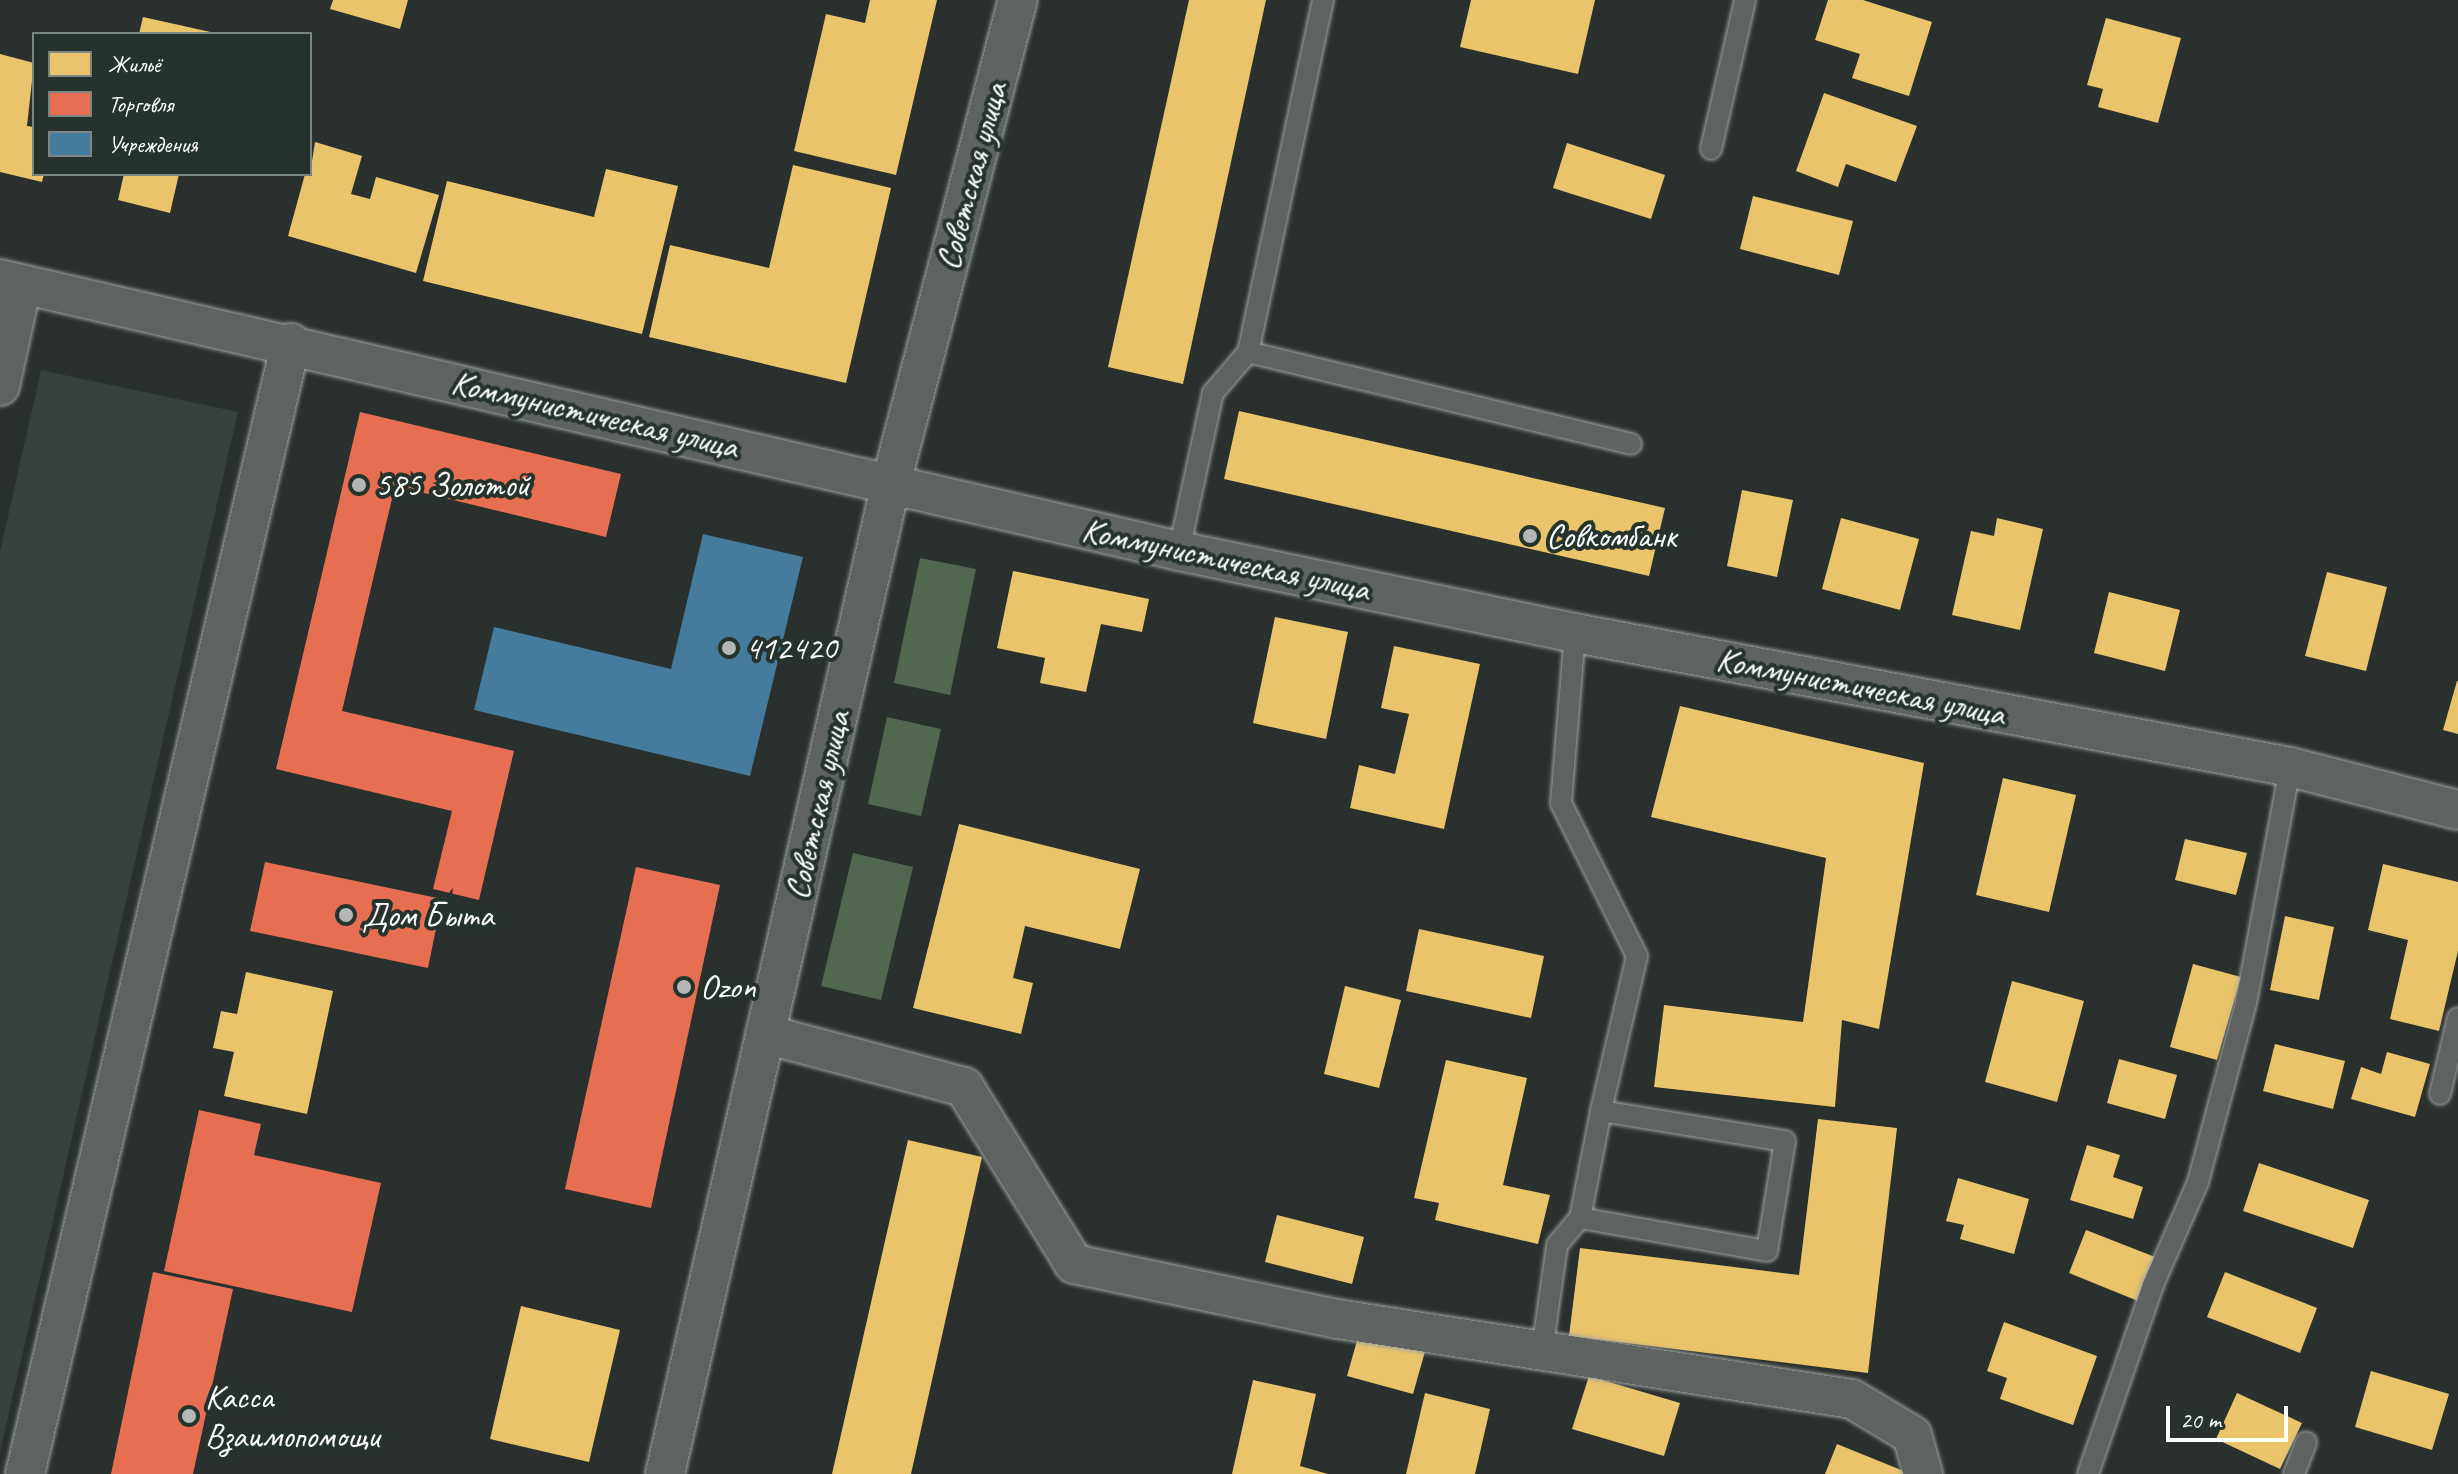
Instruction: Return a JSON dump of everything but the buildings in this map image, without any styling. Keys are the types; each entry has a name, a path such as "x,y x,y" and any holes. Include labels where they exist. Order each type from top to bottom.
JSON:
{"street":[{"name":"Советская улица","path":"665,1474 891,483 1018,0"},
{"name":"Коммунистическая улица","path":"11,282 291,343 1179,551 1575,633 2290,767 2458,810"},
{"path":"0,386 11,282"},
{"path":"25,1474 291,343"},
{"path":"765,1034 964,1087 1074,1264 1338,1319 1852,1399 1912,1435 1923,1474"}],"lane":[{"path":"1179,551 1213,393 1248,352 1323,0"},
{"path":"1711,149 1745,0"},
{"path":"1248,352 1631,444"},
{"path":"1542,1351 1557,1245 1580,1218 1637,956 1561,803 1575,633"},
{"path":"2088,1474 2153,1285 2198,1182 2246,1003 2290,767"},
{"path":"2440,1094 2458,1018"},
{"path":"1580,1218 1767,1251 1785,1141 1601,1111"},
{"path":"2294,1474 2306,1442"}],"shaded area":[{"path":"41,370 238,412 0,1452 0,552"}],"green space":[{"path":"920,558 976,569 950,695 894,683"},
{"path":"887,717 941,729 921,816 868,804"},
{"path":"853,853 913,867 881,1000 821,986"}],"place":[{"name":"585 Золотой","path":"359,485"},
{"name":"Совкомбанк","path":"1530,536"},
{"name":"412420","path":"729,648"},
{"name":"Дом Быта","path":"346,915"},
{"name":"Ozon","path":"684,987"},
{"name":"Касса Взаимопомощи","path":"189,1416"}]}
